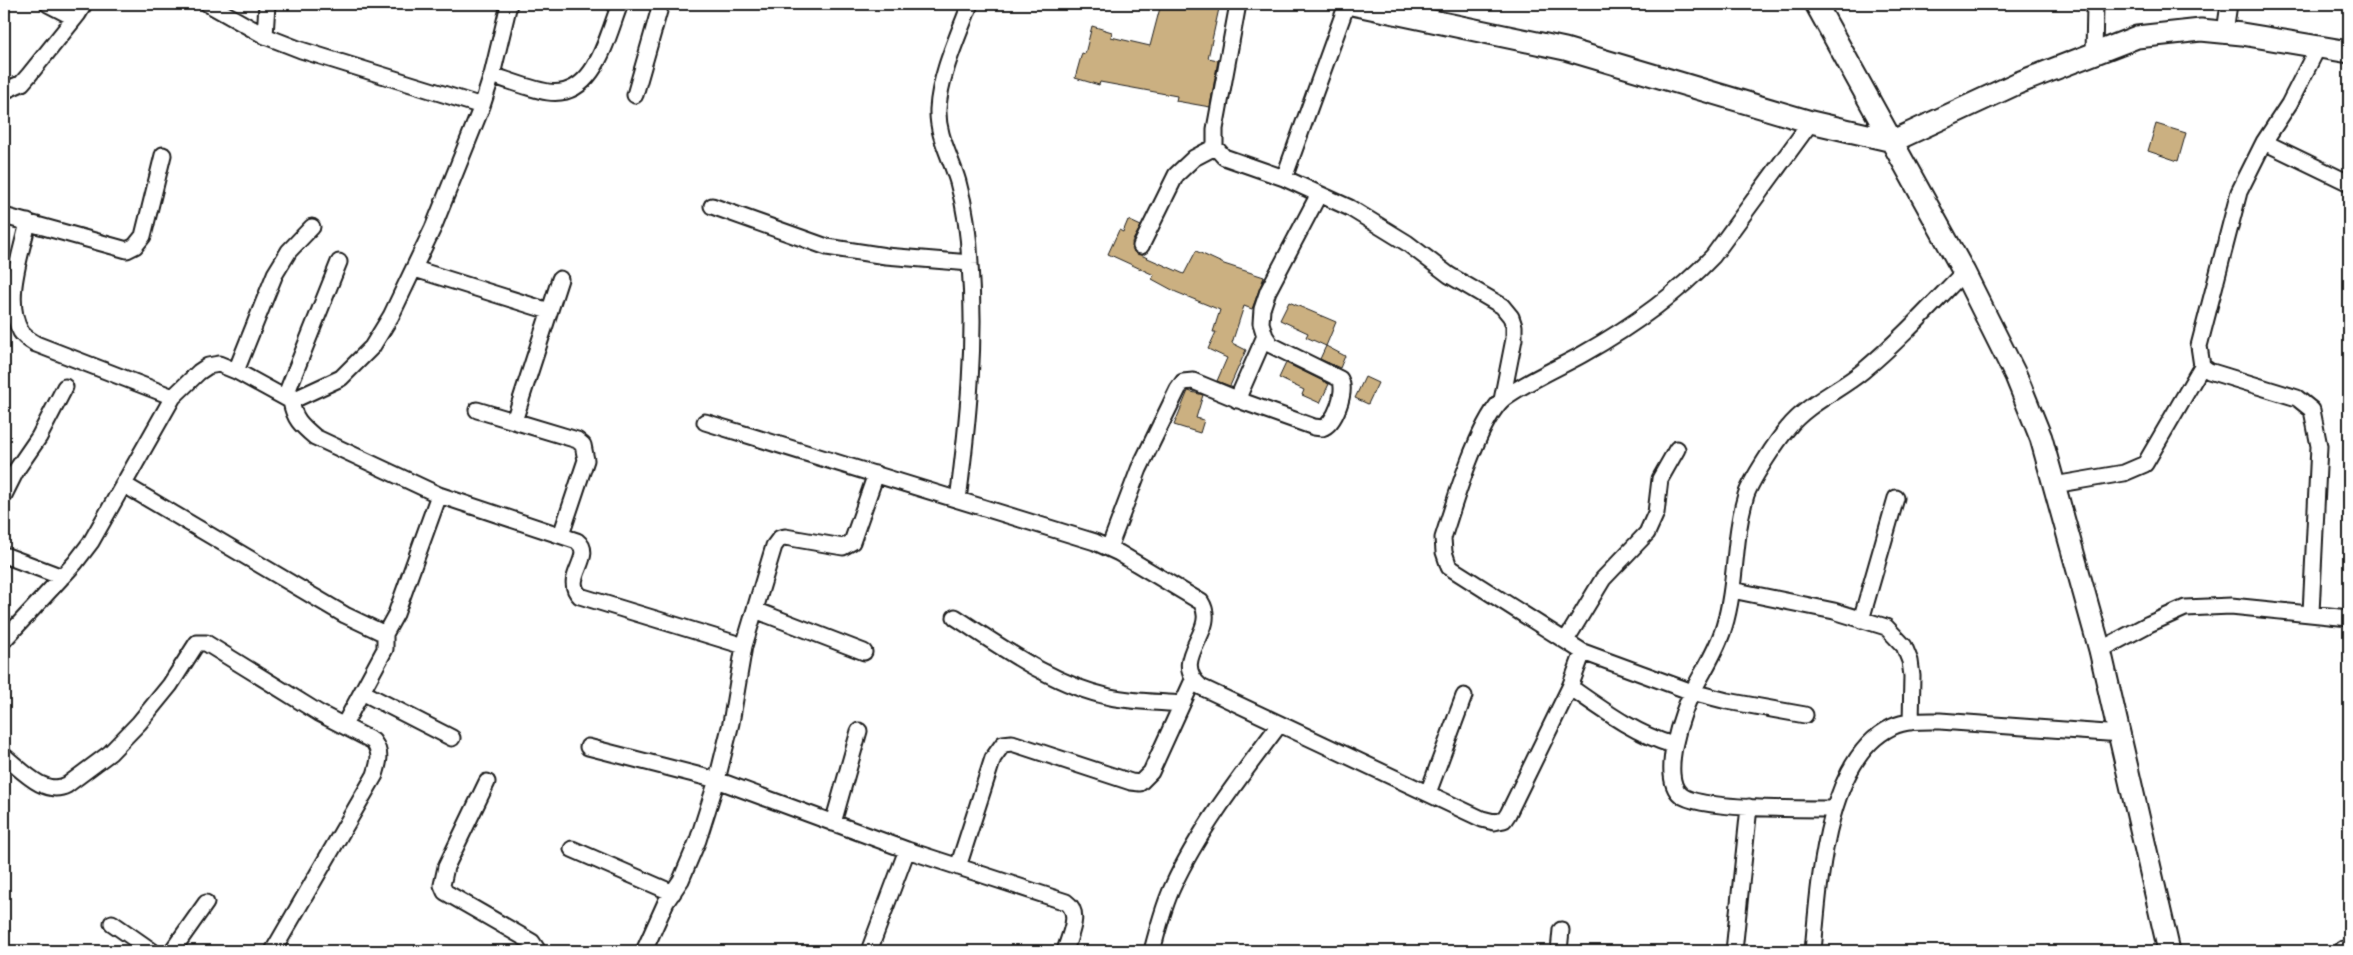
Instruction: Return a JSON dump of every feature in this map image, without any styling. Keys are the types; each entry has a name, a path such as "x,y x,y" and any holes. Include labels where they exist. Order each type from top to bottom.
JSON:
{"street":[{"path":"48,4 74,18"},
{"path":"4,91 22,83 84,4"},
{"path":"208,4 265,36 332,60 482,106"},
{"path":"265,36 267,4"},
{"path":"4,640 62,577 91,542 173,397 208,366 219,364 236,371 288,399 341,378 372,347 391,316 415,269 482,106 492,75 509,4"},
{"path":"492,75 548,92 564,92 578,84 596,66 620,4"},
{"path":"635,95 661,4"},
{"path":"958,500 968,428 972,303 970,263 958,182 941,137 938,110 941,91 970,4"},
{"path":"1238,4 1214,130 1215,147 1224,157 1284,178 1358,213 1407,243 1449,275 1502,306 1511,317 1514,332 1512,354 1502,400 1480,434 1443,538 1444,552 1449,566 1583,652 1692,692 1727,701 1805,714"},
{"path":"1284,178 1347,4"},
{"path":"1352,4 1565,49 1811,122 1893,141 2018,83 2137,38 2171,32 2201,30 2349,52"},
{"path":"1816,4 1964,272 2029,404 2054,485 2100,650 2121,734 2169,951"},
{"path":"2094,54 2095,4"},
{"path":"2224,32 2230,4"},
{"path":"2054,485 2124,474 2145,464 2202,366 2199,346 2239,192 2264,142 2289,104 2318,47"},
{"path":"1502,400 1614,336 1644,316 1695,275 1713,256 1811,122"},
{"path":"2264,142 2349,183"},
{"path":"1141,246 1176,175 1194,158 1215,147"},
{"path":"4,216 117,249 127,250 135,246 143,236 163,155"},
{"path":"1109,548 1140,469 1180,385 1187,380 1237,400 1322,428 1330,423 1343,388 1340,379 1271,345 1265,336 1262,323 1262,309 1268,291 1319,194"},
{"path":"712,206 827,247 886,256 970,263"},
{"path":"28,222 13,294 14,309 22,334 36,344 173,397"},
{"path":"236,371 275,274 289,251 312,227"},
{"path":"339,262 288,399 299,424 315,437 439,495 577,541 583,548 583,556 574,576 573,585 580,596 744,646"},
{"path":"415,269 549,311"},
{"path":"1833,810 1749,807 1690,800 1676,790 1673,781 1673,745 1692,692 1719,643 1732,590 1739,531 1747,494 1788,428 1806,410 1861,373 1964,272"},
{"path":"514,421 560,279"},
{"path":"1237,400 1265,336"},
{"path":"2202,366 2208,371 2297,398 2312,410 2319,446 2311,613"},
{"path":"4,495 17,469 39,437 66,387"},
{"path":"477,410 577,440 583,445 586,460 562,535"},
{"path":"704,422 1109,548 1201,602 1206,614 1205,621 1188,663 1189,673 1193,680 1201,687 1482,819 1494,822 1504,820 1518,796 1570,687 1583,652"},
{"path":"1566,640 1603,579 1646,533 1656,513 1660,479 1677,449"},
{"path":"644,951 662,911 681,880 698,840 717,780 732,723 744,646 776,541 785,538 848,546 852,542 876,474"},
{"path":"123,484 337,610 385,634"},
{"path":"344,725 385,648 385,634 396,614 439,495"},
{"path":"1861,620 1896,498"},
{"path":"4,554 62,577"},
{"path":"1732,590 1800,603 1886,628 1904,646 1910,661 1912,676 1911,722"},
{"path":"2100,650 2149,624 2185,608 2231,606 2349,618"},
{"path":"755,610 864,652"},
{"path":"955,618 1020,659 1085,690 1110,697 1182,704"},
{"path":"4,756 40,784 55,789 67,785 122,742 163,695 197,643 201,642 206,643 319,713 373,741 379,749 379,760 375,775 273,951"},
{"path":"958,867 993,758 1003,744 1012,743 1122,780 1140,782 1152,772 1193,680"},
{"path":"1570,687 1632,728 1653,739 1673,745"},
{"path":"362,692 452,738"},
{"path":"1428,793 1464,696"},
{"path":"1813,951 1822,869 1833,810 1849,774 1867,745 1892,727 1911,722 1950,721 2121,734"},
{"path":"1152,951 1164,908 1174,884 1240,775 1279,725"},
{"path":"833,823 859,730"},
{"path":"588,747 717,780 907,850 1071,905 1074,917 1065,951"},
{"path":"486,782 446,867 442,885 445,892 532,942 538,951"},
{"path":"1734,951 1749,807"},
{"path":"572,849 673,893"},
{"path":"869,951 907,850"},
{"path":"172,951 206,903"},
{"path":"112,923 152,951"},
{"path":"1559,951 1561,930"}],"building":[{"path":"1161,4 1220,4 1208,58 1218,60 1210,107 1176,101 1177,96 1100,82 1099,85 1075,78 1082,53 1085,54 1092,26 1112,32 1111,37 1150,46"},
{"path":"2156,124 2186,133 2178,161 2148,151"},
{"path":"1128,220 1141,226 1132,242 1134,252 1184,274 1196,251 1224,264 1264,277 1252,309 1244,306 1232,343 1246,350 1230,386 1217,381 1227,358 1208,349 1216,332 1213,332 1220,310 1176,292 1152,279 1154,275 1108,254 1119,230 1123,232"},
{"path":"1289,302 1336,322 1326,346 1306,337 1308,333 1280,320"},
{"path":"1326,346 1345,356 1340,368 1320,359"},
{"path":"1286,363 1329,384 1320,403 1302,395 1304,390 1279,378"},
{"path":"1365,377 1378,383 1368,404 1355,398"},
{"path":"1188,391 1203,395 1196,418 1204,420 1200,433 1174,425"}]}
